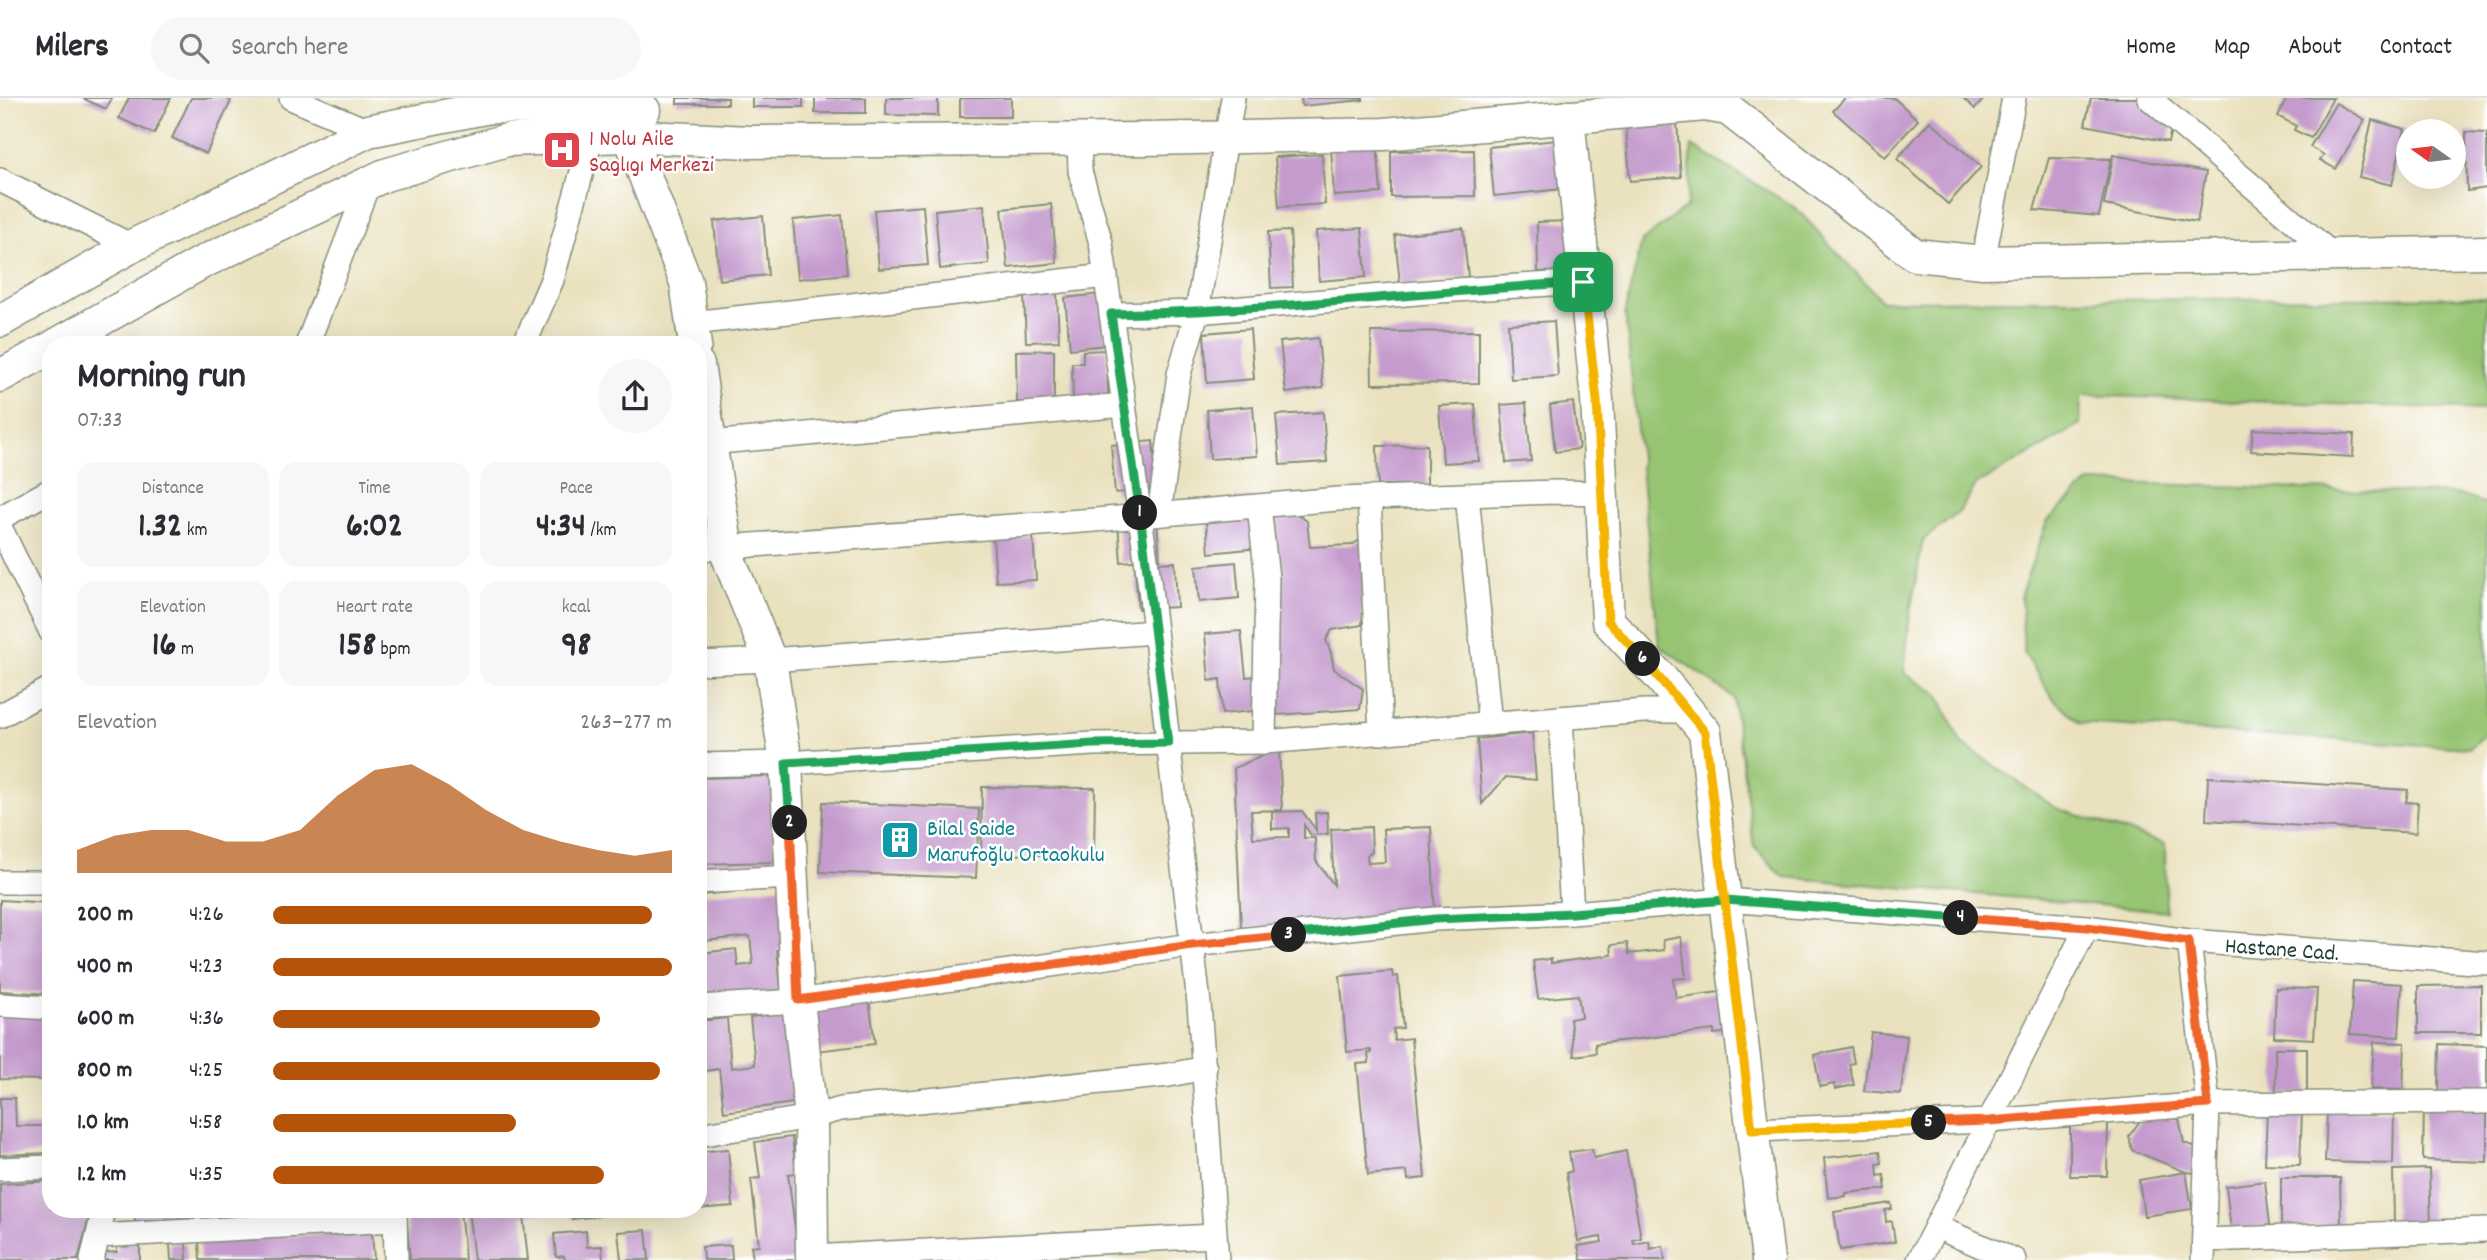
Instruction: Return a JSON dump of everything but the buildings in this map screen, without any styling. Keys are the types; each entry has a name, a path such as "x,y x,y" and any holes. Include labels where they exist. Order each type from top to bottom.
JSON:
{"street":[{"path":"291,98 368,131"},
{"path":"1150,515 1179,374 1197,312 1233,98"},
{"path":"1983,262 2014,98"},
{"path":"2149,98 2333,255"},
{"path":"0,321 132,246 368,131 491,107 633,115 748,142 1384,134 1731,103 1915,255 1983,262 2487,252"},
{"path":"72,336 201,263 385,174 507,141 591,139 633,115"},
{"path":"633,115 686,282 694,334 1106,276"},
{"path":"1568,117 1597,400 1608,621 1705,732 1768,1260"},
{"path":"528,336 552,280 591,139"},
{"path":"1079,139 1080,171 1101,243 1124,405 1150,515 1155,632 1205,1068 1217,1260"},
{"path":"0,180 132,246"},
{"path":"309,336 369,182"},
{"path":"1111,314 1197,312 1427,292 1583,282"},
{"path":"0,376 42,353"},
{"path":"707,443 1124,405"},
{"path":"707,482 712,548"},
{"path":"712,548 1369,498 1601,493"},
{"path":"0,519 42,495"},
{"path":"1466,495 1490,724"},
{"path":"1369,498 1381,733"},
{"path":"1259,506 1267,578 1264,742"},
{"path":"0,527 42,613"},
{"path":"712,548 728,557 770,660 786,763 798,1000 810,1117 812,1258 1214,1236"},
{"path":"707,663 1155,632"},
{"path":"0,716 42,693"},
{"path":"707,765 786,763 1093,744 1264,742 1644,711 1688,711"},
{"path":"1561,718 1572,913"},
{"path":"707,882 793,877"},
{"path":"0,882 42,882"},
{"name":"Hastane Cad.","path":"707,1006 798,1000 1192,945 1435,919 1572,913 1725,900 2087,927 2189,941 2487,963"},
{"path":"1919,1260 2087,927"},
{"path":"2189,941 2208,1104 2204,1250 2487,1230"},
{"path":"0,1005 42,1007"},
{"path":"707,1134 810,1117 841,1109 1169,1075 1205,1068"},
{"path":"1752,1130 1989,1121 2208,1104 2487,1102"},
{"path":"0,1169 42,1167"},
{"path":"92,1260 102,1218"},
{"path":"98,1236 353,1218"},
{"path":"395,1218 396,1260"},
{"path":"1936,1227 2014,1260"}],"green space":[{"path":"1692,146 1796,208 1882,301 2487,297 2487,410 2081,395 2080,425 1976,485 1959,512 1923,540 1910,613 1904,673 1938,694 1961,743 2056,808 2165,844 2166,911 1784,877 1754,847 1733,697 1659,645 1625,311 1642,241 1687,206"},
{"path":"2089,482 2457,494 2487,504 2487,733 2470,748 2080,723 2053,698 2024,653 2021,594 2047,521"}],"place":[{"name":"1 Nolu Aile Saglıgı Merkezi","path":"562,150"},
{"name":"Bilal Saide Marufoğlu Ortaokulu","path":"900,840"}],"route":[{"path":"1583,282 1440,291 1197,312 1111,314 1149,580 1168,743 1093,744 786,763 798,1000 1192,945 1435,919 1572,913 1725,900 2087,927 2189,941 2208,1104 1989,1121 1752,1130 1746,1083 1725,900 1705,732 1660,677 1608,621 1597,400 1583,282"}]}
